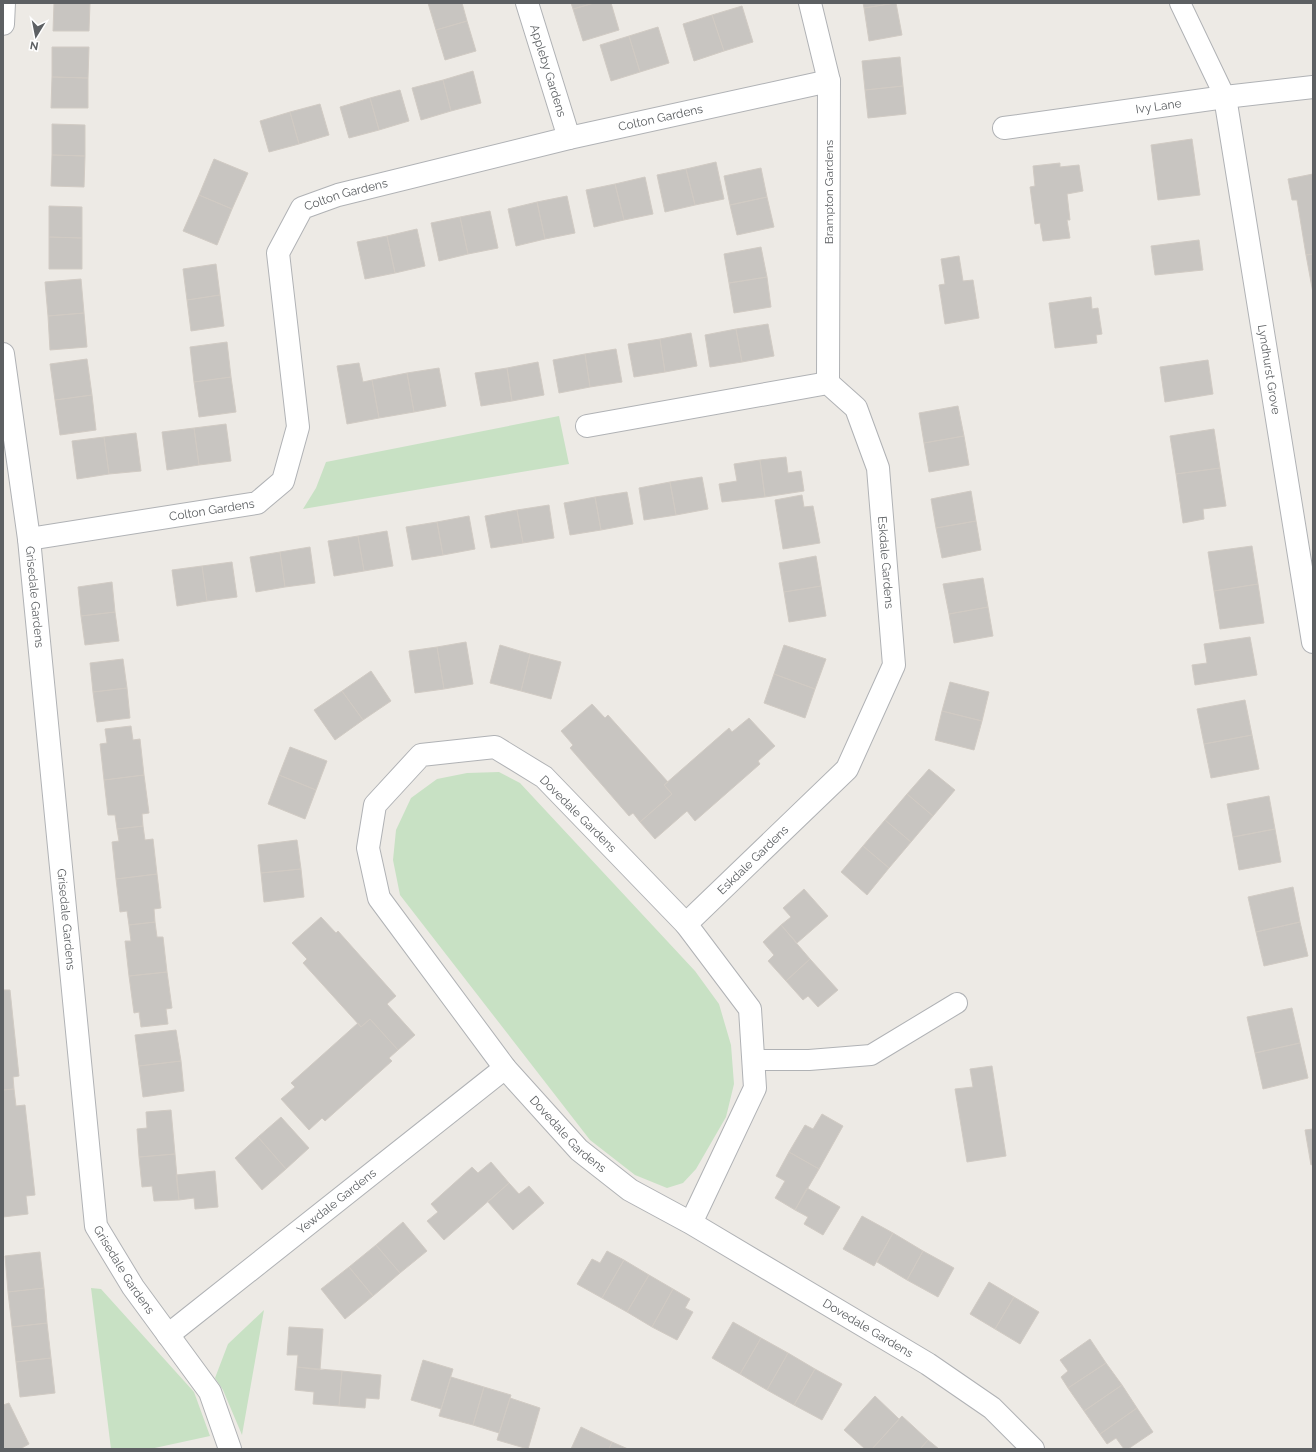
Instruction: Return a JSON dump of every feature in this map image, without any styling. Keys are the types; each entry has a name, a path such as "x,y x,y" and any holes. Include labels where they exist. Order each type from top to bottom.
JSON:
{"street":[{"path":"3,24 4,3"},
{"name":"Appleby Gardens","path":"527,3 569,138"},
{"name":"Brampton Gardens","path":"810,3 829,82 828,384"},
{"name":"Colton Gardens","path":"29,539 257,503 283,481 298,427 278,253 302,208 338,196 569,138 829,82"},
{"name":"Ivy Lane","path":"1004,128 1225,97 1313,87"},
{"name":"Lyndhurst Grove","path":"1225,97 1313,642"},
{"name":"Grisedale Gardens","path":"3,354 29,539 96,1226 133,1287 210,1392 230,1449"},
{"path":"587,426 828,384"},
{"name":"Eskdale Gardens","path":"686,924 847,768 894,665 878,468 856,408 828,384"},
{"name":"Dovedale Gardens","path":"691,1223 755,1088 750,1009 686,924 544,777 495,747 421,755 375,805 368,848 379,898 505,1068 580,1150 630,1190 691,1223 928,1364 992,1408 1033,1449"},
{"name":"Yewdale Gardens","path":"168,1335 505,1068"}],"lane":[{"path":"1180,3 1225,97"},
{"path":"753,1060 809,1060 871,1056 957,1003"}],"green space":[{"path":"559,416 569,464 303,509 316,488 326,462"},
{"path":"499,772 520,783 695,971 719,1004 731,1045 734,1084 726,1117 696,1169 683,1183 667,1188 635,1175 590,1140 400,895 393,860 396,830 411,798 437,779 467,773"},
{"path":"91,1288 101,1289 194,1392 210,1436 150,1449 111,1449"},
{"path":"264,1310 242,1435 223,1390 215,1378 228,1344"}],"building":[{"path":"54,3 90,3 89,31 53,31"},
{"path":"428,3 462,3 467,21 436,30"},
{"path":"571,3 594,3 573,9"},
{"path":"594,3 611,3 619,30 583,41 573,9"},
{"path":"863,3 895,3 864,8"},
{"path":"896,3 902,35 869,41 864,8"},
{"path":"742,6 753,42 724,51 712,15"},
{"path":"712,15 724,51 694,61 683,24"},
{"path":"467,21 476,51 445,60 436,30"},
{"path":"658,27 669,63 640,72 629,36"},
{"path":"629,36 640,72 611,81 600,45"},
{"path":"52,47 89,47 88,78 52,77"},
{"path":"900,57 903,86 865,90 862,61"},
{"path":"473,71 481,103 451,111 443,80"},
{"path":"52,77 88,78 88,108 51,108"},
{"path":"443,80 451,111 421,120 412,88"},
{"path":"903,86 906,114 868,118 865,90"},
{"path":"400,90 409,121 379,130 370,98"},
{"path":"370,98 379,130 349,138 340,107"},
{"path":"320,104 329,135 299,144 290,112"},
{"path":"290,112 299,144 269,152 260,121"},
{"path":"52,124 85,125 85,156 52,155"},
{"path":"1192,139 1200,195 1158,200 1151,145"},
{"path":"52,155 85,156 84,187 51,186"},
{"path":"214,159 248,173 232,209 199,195"},
{"path":"716,162 724,199 695,205 686,169"},
{"path":"1060,163 1060,167 1079,165 1083,191 1067,194 1070,220 1067,220 1070,238 1043,241 1040,223 1035,224 1030,187 1035,186 1033,166"},
{"path":"761,168 767,197 730,205 724,176"},
{"path":"686,169 695,205 665,212 657,175"},
{"path":"1313,174 1313,254 1306,255 1297,200 1292,200 1288,179"},
{"path":"645,177 653,214 624,220 615,184"},
{"path":"615,184 624,220 594,227 586,190"},
{"path":"199,195 232,209 217,245 183,231"},
{"path":"567,196 575,233 545,239 537,202"},
{"path":"767,197 774,227 737,235 730,205"},
{"path":"537,202 545,239 516,246 508,209"},
{"path":"49,206 82,207 82,238 49,237"},
{"path":"490,211 498,248 468,254 460,217"},
{"path":"460,217 468,254 439,261 431,223"},
{"path":"417,229 425,266 395,273 387,236"},
{"path":"387,236 395,273 365,279 357,242"},
{"path":"49,237 82,238 82,269 49,269"},
{"path":"1199,240 1203,270 1155,275 1151,246"},
{"path":"761,247 767,277 729,283 724,254"},
{"path":"1313,254 1313,293 1306,255"},
{"path":"959,256 963,281 973,280 979,318 945,324 939,285 945,284 941,259"},
{"path":"216,264 220,295 187,300 183,269"},
{"path":"767,277 771,307 734,313 729,283"},
{"path":"81,279 84,313 48,316 45,282"},
{"path":"220,295 224,326 191,331 187,300"},
{"path":"1091,297 1092,309 1098,308 1102,334 1096,335 1097,343 1055,348 1049,303"},
{"path":"84,313 87,347 50,350 48,316"},
{"path":"768,324 774,356 742,362 736,329"},
{"path":"736,329 742,362 710,367 705,335"},
{"path":"691,333 697,366 665,372 660,339"},
{"path":"660,339 665,372 634,377 628,344"},
{"path":"227,342 231,377 194,382 190,347"},
{"path":"616,349 622,382 590,387 585,354"},
{"path":"585,354 590,387 559,393 553,360"},
{"path":"87,359 92,395 55,400 50,364"},
{"path":"1208,360 1213,394 1165,402 1160,367"},
{"path":"538,362 544,395 512,401 507,368"},
{"path":"359,363 363,382 372,380 379,418 347,424 337,366"},
{"path":"439,368 446,406 414,412 407,373"},
{"path":"507,368 512,401 481,406 475,373"},
{"path":"407,373 414,412 379,418 372,380"},
{"path":"231,377 236,412 199,417 194,382"},
{"path":"92,395 96,430 60,435 55,400"},
{"path":"958,406 964,436 924,443 919,413"},
{"path":"226,424 231,461 199,465 194,428"},
{"path":"194,428 199,465 167,470 162,432"},
{"path":"1214,429 1220,468 1176,474 1170,436"},
{"path":"136,433 141,471 109,474 104,437"},
{"path":"964,436 969,465 929,472 924,443"},
{"path":"104,437 109,474 77,479 72,441"},
{"path":"786,457 788,473 801,471 804,491 765,497 760,460"},
{"path":"760,460 765,497 722,502 719,484 737,481 734,464"},
{"path":"1220,468 1226,506 1203,509 1204,519 1183,523 1176,474"},
{"path":"702,477 708,509 676,515 670,482"},
{"path":"670,482 676,515 644,520 639,488"},
{"path":"971,491 976,521 936,528 931,499"},
{"path":"627,492 633,524 601,530 595,497"},
{"path":"802,495 804,507 813,506 820,543 783,549 775,500"},
{"path":"595,497 601,530 570,535 564,503"},
{"path":"549,505 554,538 523,543 517,510"},
{"path":"517,510 523,543 491,548 485,516"},
{"path":"469,516 475,549 443,555 437,522"},
{"path":"976,521 981,550 942,558 936,528"},
{"path":"437,522 443,555 412,560 406,527"},
{"path":"387,531 393,566 364,571 358,536"},
{"path":"358,536 364,571 334,576 328,541"},
{"path":"1252,546 1258,584 1214,591 1208,552"},
{"path":"310,547 315,583 285,587 280,552"},
{"path":"280,552 285,587 256,592 250,557"},
{"path":"816,556 821,586 784,592 779,563"},
{"path":"232,562 237,597 207,601 202,566"},
{"path":"202,566 207,601 177,606 172,570"},
{"path":"983,578 988,607 949,614 943,584"},
{"path":"112,582 115,612 81,616 78,587"},
{"path":"1258,584 1264,623 1220,629 1214,591"},
{"path":"821,586 826,616 789,622 784,592"},
{"path":"988,607 993,636 954,643 949,614"},
{"path":"115,612 119,641 85,645 81,616"},
{"path":"1250,637 1257,675 1195,685 1192,665 1207,663 1204,644"},
{"path":"466,642 473,684 444,689 437,647"},
{"path":"500,645 530,654 521,691 490,683"},
{"path":"784,645 826,659 815,689 774,674"},
{"path":"437,647 444,689 415,693 409,651"},
{"path":"530,654 561,662 551,699 521,691"},
{"path":"123,659 127,688 93,692 90,663"},
{"path":"371,671 391,701 363,720 342,691"},
{"path":"774,674 815,689 805,718 764,703"},
{"path":"950,682 989,692 982,721 942,711"},
{"path":"127,688 130,718 97,722 93,692"},
{"path":"342,691 363,720 335,740 314,710"},
{"path":"1245,700 1252,735 1204,744 1197,709"},
{"path":"592,704 605,718 608,715 668,782 664,785 672,794 640,822 633,813 629,816 570,748 573,745 561,731"},
{"path":"942,711 982,721 974,750 935,740"},
{"path":"749,718 775,746 758,761 760,764 695,821 687,811 655,839 640,822 672,794 664,785 729,728 732,732"},
{"path":"131,726 133,740 140,739 144,775 104,780 100,744 107,743 105,729"},
{"path":"1252,735 1259,769 1211,778 1204,744"},
{"path":"290,747 327,761 316,790 279,775"},
{"path":"929,769 955,790 933,816 907,794"},
{"path":"144,775 149,813 142,814 143,826 117,829 115,815 108,815 104,780"},
{"path":"279,775 316,790 305,819 268,804"},
{"path":"907,794 933,816 911,842 885,820"},
{"path":"1269,796 1275,829 1233,837 1227,804"},
{"path":"885,820 911,842 889,868 863,846"},
{"path":"143,826 145,840 153,839 157,874 116,879 112,842 119,841 117,829"},
{"path":"1275,829 1281,862 1239,870 1233,837"},
{"path":"297,840 301,869 261,873 258,845"},
{"path":"863,846 889,868 867,895 841,872"},
{"path":"301,869 304,897 264,902 261,873"},
{"path":"157,874 161,908 154,909 155,922 129,925 127,911 120,912 116,879"},
{"path":"1293,887 1300,922 1256,932 1248,897"},
{"path":"804,889 828,916 797,943 781,925 791,917 783,908"},
{"path":"321,917 336,933 338,931 396,996 387,1004 415,1035 398,1050 370,1019 361,1027 303,963 307,959 292,943"},
{"path":"155,922 157,937 163,937 167,972 129,976 125,941 131,941 129,925"},
{"path":"1300,922 1308,956 1264,966 1256,932"},
{"path":"781,925 810,959 786,981 768,961 774,955 763,942"},
{"path":"810,959 838,990 818,1007 808,996 803,1000 786,981"},
{"path":"167,972 172,1008 166,1009 168,1024 141,1027 139,1012 134,1013 129,976"},
{"path":"3,990 10,990 19,1076 13,1077 14,1089 3,1090"},
{"path":"1292,1008 1300,1043 1255,1053 1247,1017"},
{"path":"370,1019 398,1050 389,1058 392,1061 325,1121 322,1118 309,1130 281,1099 295,1087 291,1083 358,1023 361,1027"},
{"path":"176,1030 181,1061 139,1066 135,1035"},
{"path":"1300,1043 1308,1078 1263,1089 1255,1053"},
{"path":"181,1061 184,1091 143,1097 139,1066"},
{"path":"992,1066 1006,1156 967,1162 955,1089 973,1087 970,1069"},
{"path":"14,1089 16,1106 25,1105 35,1195 26,1196 28,1214 3,1217 3,1090"},
{"path":"171,1110 175,1154 139,1157 137,1129 147,1128 146,1112"},
{"path":"822,1114 843,1126 819,1169 789,1152 805,1125 813,1129"},
{"path":"281,1117 309,1148 286,1169 258,1137"},
{"path":"1313,1129 1313,1164 1311,1165 1305,1130"},
{"path":"258,1137 286,1169 262,1190 235,1158"},
{"path":"789,1152 819,1169 795,1210 775,1198 785,1181 776,1176"},
{"path":"175,1154 179,1200 154,1201 152,1186 142,1187 139,1157"},
{"path":"491,1162 509,1183 444,1240 427,1221 438,1212 431,1204 472,1167 478,1173"},
{"path":"215,1171 218,1207 195,1209 194,1198 179,1200 176,1175"},
{"path":"509,1183 519,1194 529,1186 544,1203 513,1230 488,1202"},
{"path":"807,1188 840,1207 823,1235 804,1224 808,1217 795,1210"},
{"path":"862,1216 893,1233 874,1266 843,1249"},
{"path":"403,1222 427,1251 400,1273 376,1245"},
{"path":"893,1233 923,1251 907,1280 877,1262"},
{"path":"376,1245 400,1273 373,1296 349,1267"},
{"path":"607,1251 624,1260 602,1298 577,1284 592,1259 600,1263"},
{"path":"923,1251 954,1268 938,1297 907,1280"},
{"path":"40,1252 44,1288 8,1292 5,1256"},
{"path":"624,1260 649,1275 627,1312 602,1298"},
{"path":"349,1267 373,1296 345,1319 321,1289"},
{"path":"649,1275 673,1289 652,1327 627,1312"},
{"path":"989,1282 1014,1297 995,1329 970,1314"},
{"path":"44,1288 47,1323 12,1327 8,1292"},
{"path":"673,1289 690,1299 685,1308 693,1312 677,1340 652,1327"},
{"path":"1014,1297 1039,1312 1020,1344 995,1329"},
{"path":"733,1322 761,1338 740,1374 712,1358"},
{"path":"47,1323 51,1358 16,1362 12,1327"},
{"path":"289,1327 323,1329 320,1370 297,1367 298,1355 287,1355"},
{"path":"761,1338 788,1353 767,1390 740,1374"},
{"path":"1090,1339 1106,1363 1068,1388 1061,1377 1068,1371 1060,1360"},
{"path":"788,1353 815,1369 794,1405 767,1390"},
{"path":"51,1358 55,1393 20,1397 16,1362"},
{"path":"423,1360 453,1369 441,1409 411,1400"},
{"path":"1106,1363 1122,1385 1084,1411 1068,1388"},
{"path":"297,1367 342,1371 339,1406 313,1404 314,1392 295,1390"},
{"path":"815,1369 842,1384 822,1420 794,1405"},
{"path":"342,1371 381,1375 379,1399 366,1398 365,1408 339,1406"},
{"path":"451,1377 484,1387 473,1425 439,1416"},
{"path":"1122,1385 1137,1408 1100,1434 1084,1411"},
{"path":"484,1387 511,1395 499,1433 473,1425"},
{"path":"875,1396 899,1419 872,1449 865,1449 844,1430"},
{"path":"510,1398 540,1408 528,1449 497,1440"},
{"path":"9,1403 29,1444 20,1449 3,1449 3,1405"},
{"path":"1137,1408 1153,1432 1128,1449 1124,1449 1116,1438 1107,1444 1100,1434"},
{"path":"902,1416 928,1440 920,1449 872,1449"},
{"path":"581,1427 612,1442 609,1449 571,1449"},
{"path":"928,1440 939,1449 920,1449"},
{"path":"612,1442 628,1449 609,1449"}]}
